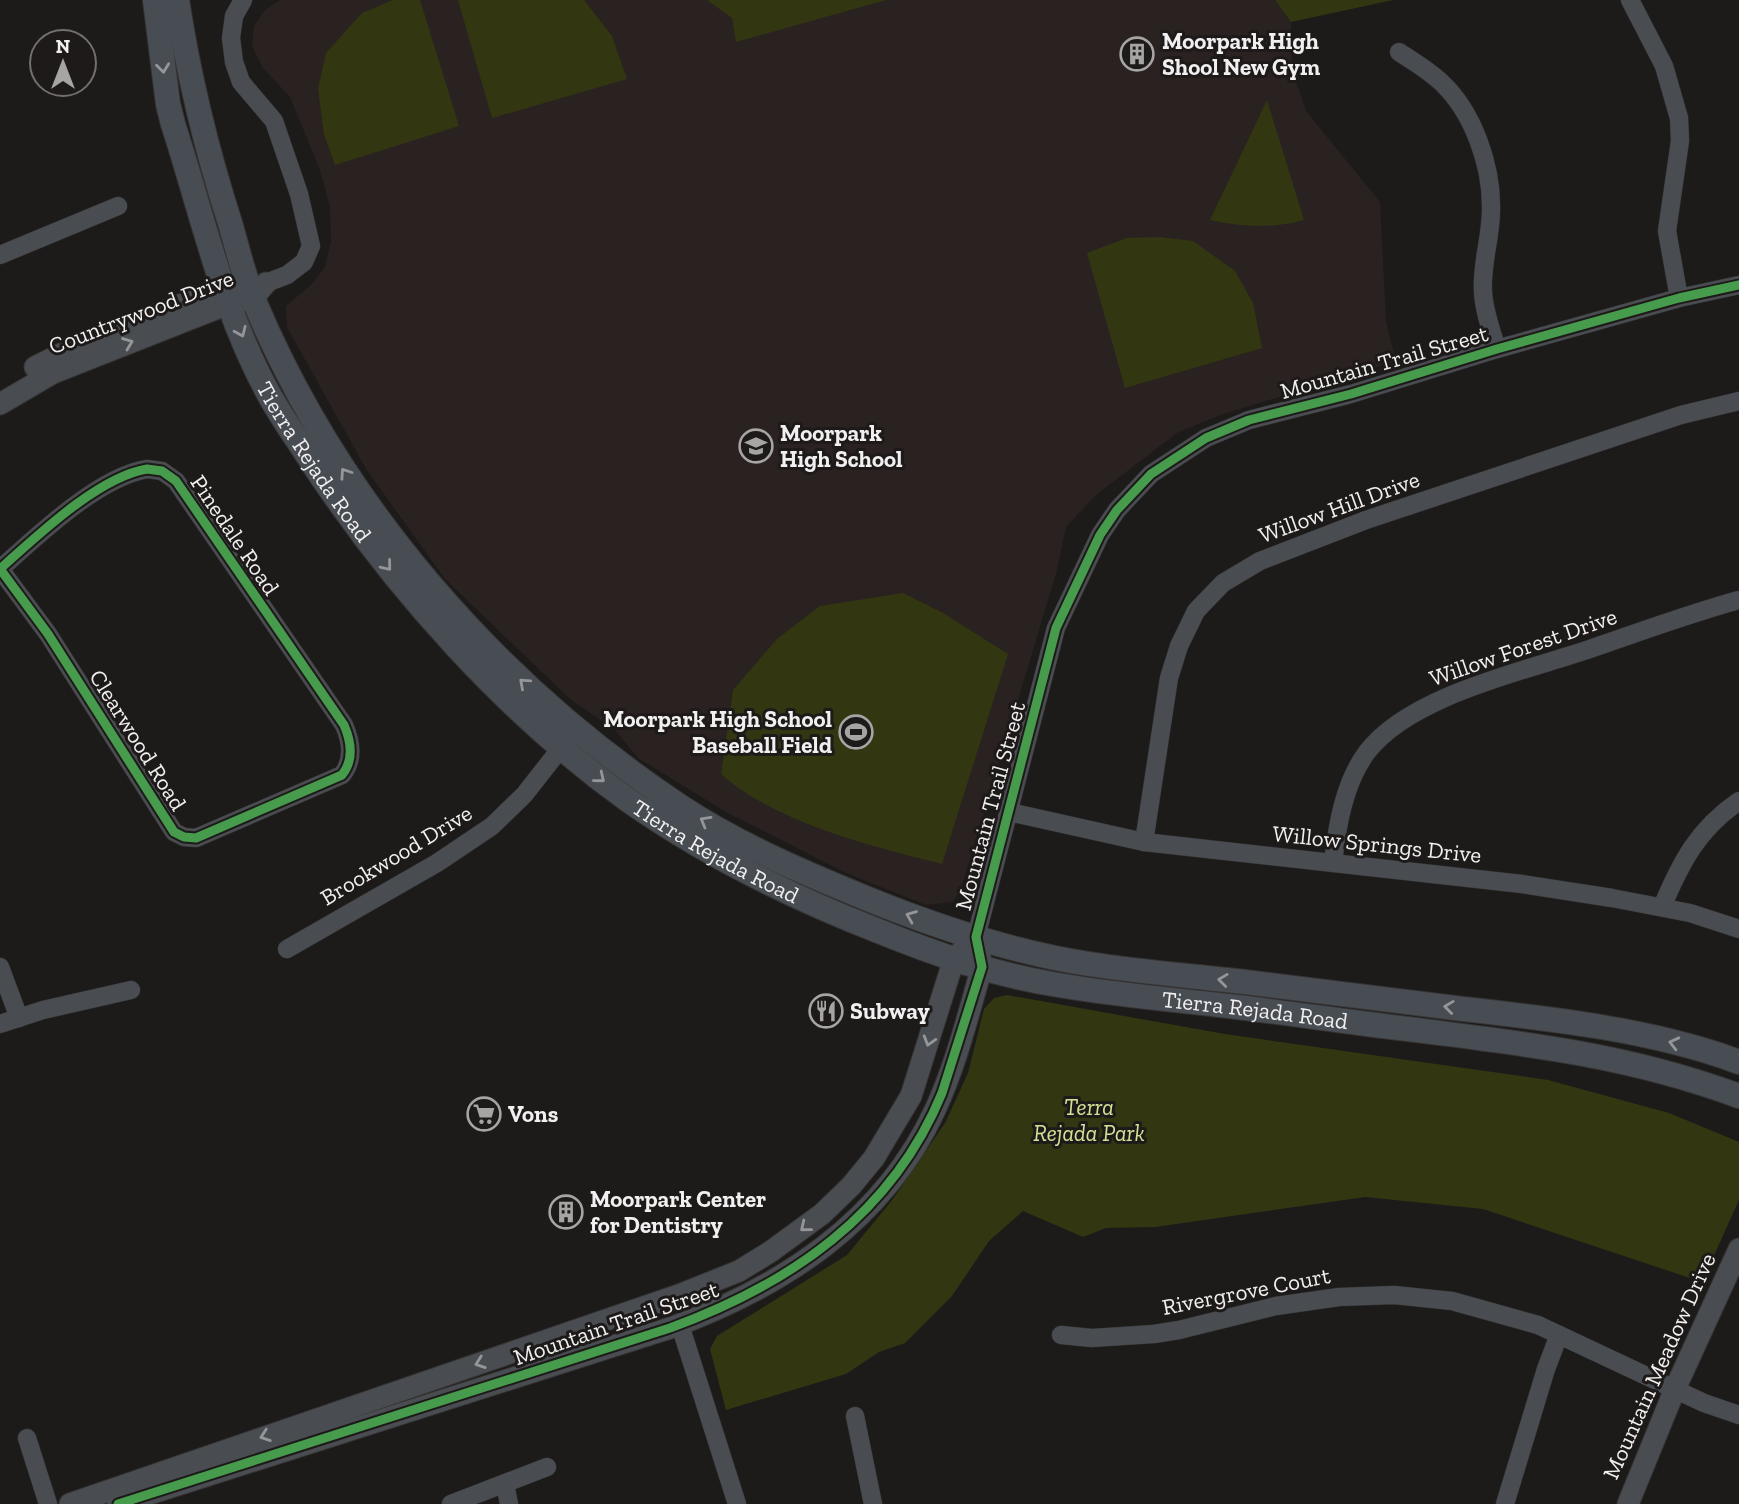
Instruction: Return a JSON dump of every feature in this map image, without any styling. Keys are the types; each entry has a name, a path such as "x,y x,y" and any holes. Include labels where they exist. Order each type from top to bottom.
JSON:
{"main road":[{"name":"Tierra Rejada Road","path":"155,0 168,104 226,296 270,396 363,536 435,623 489,680 569,738 682,807 772,857 823,881 922,920 976,937 1091,964 1513,1014 1625,1032 1739,1062"},
{"name":"Tierra Rejada Road","path":"177,0 194,102 206,149 295,388 320,434 356,489 454,611 569,738 633,803 696,843 813,906 954,959 1016,978 1115,994 1536,1044 1670,1072 1739,1097"}],"street":[{"path":"243,0 234,16 231,38 234,62 241,82 274,121 299,194 311,246 304,262 287,275 256,288"},
{"path":"1630,0 1664,66 1679,118 1680,141 1667,215 1667,231 1679,298"},
{"path":"1399,52 1444,85 1453,95 1478,140 1492,203 1483,289 1485,308 1497,349"},
{"path":"0,255 118,206"},
{"name":"Mountain Trail Street","path":"118,1504 680,1325 730,1305 807,1261 864,1211 890,1184 934,1112 982,967 976,937 1056,628 1100,535 1117,510 1144,480 1206,438 1233,426 1679,298 1739,285"},
{"name":"Countrywood Drive","path":"0,388 65,352 256,288"},
{"name":"Countrywood Drive","path":"0,404 52,373 226,296"},
{"name":"Willow Hill Drive","path":"1144,842 1169,678 1179,646 1196,611 1223,583 1271,557 1366,520 1681,415 1739,401"},
{"name":"Pinedale Road","path":"0,569 53,522 89,496 138,471 162,471 170,475 344,725 349,737 350,753"},
{"name":"Clearwood Road","path":"0,569 48,634 178,835 195,838 311,790 342,775 348,766 350,753"},
{"name":"Willow Forest Drive","path":"1333,863 1340,817 1348,789 1363,760 1386,733 1410,716 1460,692 1739,600"},
{"name":"Brookwood Drive","path":"287,949 437,863 492,826 524,795 569,738"},
{"path":"1662,907 1677,871 1691,848 1708,825 1739,801"},
{"name":"Willow Springs Drive","path":"1009,812 1144,842 1522,884 1662,907 1739,929"},
{"name":"Mountain Trail Street","path":"69,1504 679,1295 738,1271 770,1252 822,1214 851,1186 874,1158 918,1080 954,959 976,937"},
{"path":"0,967 19,1018"},
{"path":"0,1024 72,1003 131,990"},
{"name":"Mountain Meadow Drive","path":"1628,1504 1675,1389 1739,1249"},
{"name":"Rivergrove Court","path":"1061,1335 1109,1338 1154,1334 1306,1300 1394,1295 1466,1304 1538,1325 1704,1403 1739,1415"},
{"path":"680,1325 737,1504"},
{"path":"1505,1504 1559,1335"},
{"path":"855,1416 873,1504"},
{"path":"27,1438 48,1504"},
{"path":"451,1504 547,1466"},
{"path":"505,1484 509,1504"}],"shaded area":[{"name":"Moorpark High School","path":"280,0 1275,0 1291,22 1292,70 1306,111 1380,202 1386,321 1396,361 1220,415 1177,433 1096,495 1066,527 1057,570 962,886 953,902 926,905 846,873 726,812 638,758 614,729 571,700 445,579 366,469 287,327 286,306 311,285 325,267 331,241 330,207 320,170 290,97 263,68 252,46 254,26 265,10"}],"green space":[{"path":"393,0 420,0 459,126 335,165 324,134 318,89 326,53 362,13"},
{"path":"458,0 584,0 612,36 627,79 492,118"},
{"path":"707,0 886,0 736,42 732,18"},
{"path":"1275,0 1393,0 1291,22"},
{"path":"1267,100 1304,220 1257,226 1210,220"},
{"path":"1159,237 1193,241 1235,271 1253,303 1262,348 1125,388 1087,253 1127,238"},
{"name":"Moorpark High School Baseball Field","path":"903,593 943,613 1008,654 942,864 825,831 768,806 721,774 733,690 777,639 820,606"},
{"name":"Terra Rejada Park","path":"1007,995 1225,1034 1548,1080 1669,1113 1739,1142 1739,1200 1702,1282 1483,1209 1365,1197 1155,1227 1106,1228 1083,1237 1023,1211 989,1241 952,1296 905,1343 879,1352 846,1374 726,1410 710,1349 717,1336 847,1255 893,1199 945,1123 968,1073 984,1009 994,998"}],"cycle path":[{"path":"118,1504 670,1328 756,1290 832,1240 866,1209 895,1175 921,1136 942,1093 982,967 976,937 1056,628 1100,535 1117,510 1151,474 1206,438 1249,420 1351,394 1497,349 1679,298 1739,285"},
{"path":"147,469 162,471 176,481 344,725 350,744 350,757 342,775 196,838 184,837 174,832 48,634 0,569 49,525 88,496 128,474 147,469"}],"place":[{"name":"Moorpark High Shool New Gym","path":"1137,54"},
{"name":"Moorpark High School","path":"756,446"},
{"name":"Moorpark High School Baseball Field","path":"856,732"},
{"name":"Subway","path":"826,1011"},
{"name":"Vons","path":"484,1114"},
{"name":"Moorpark Center for Dentistry","path":"566,1212"}]}
